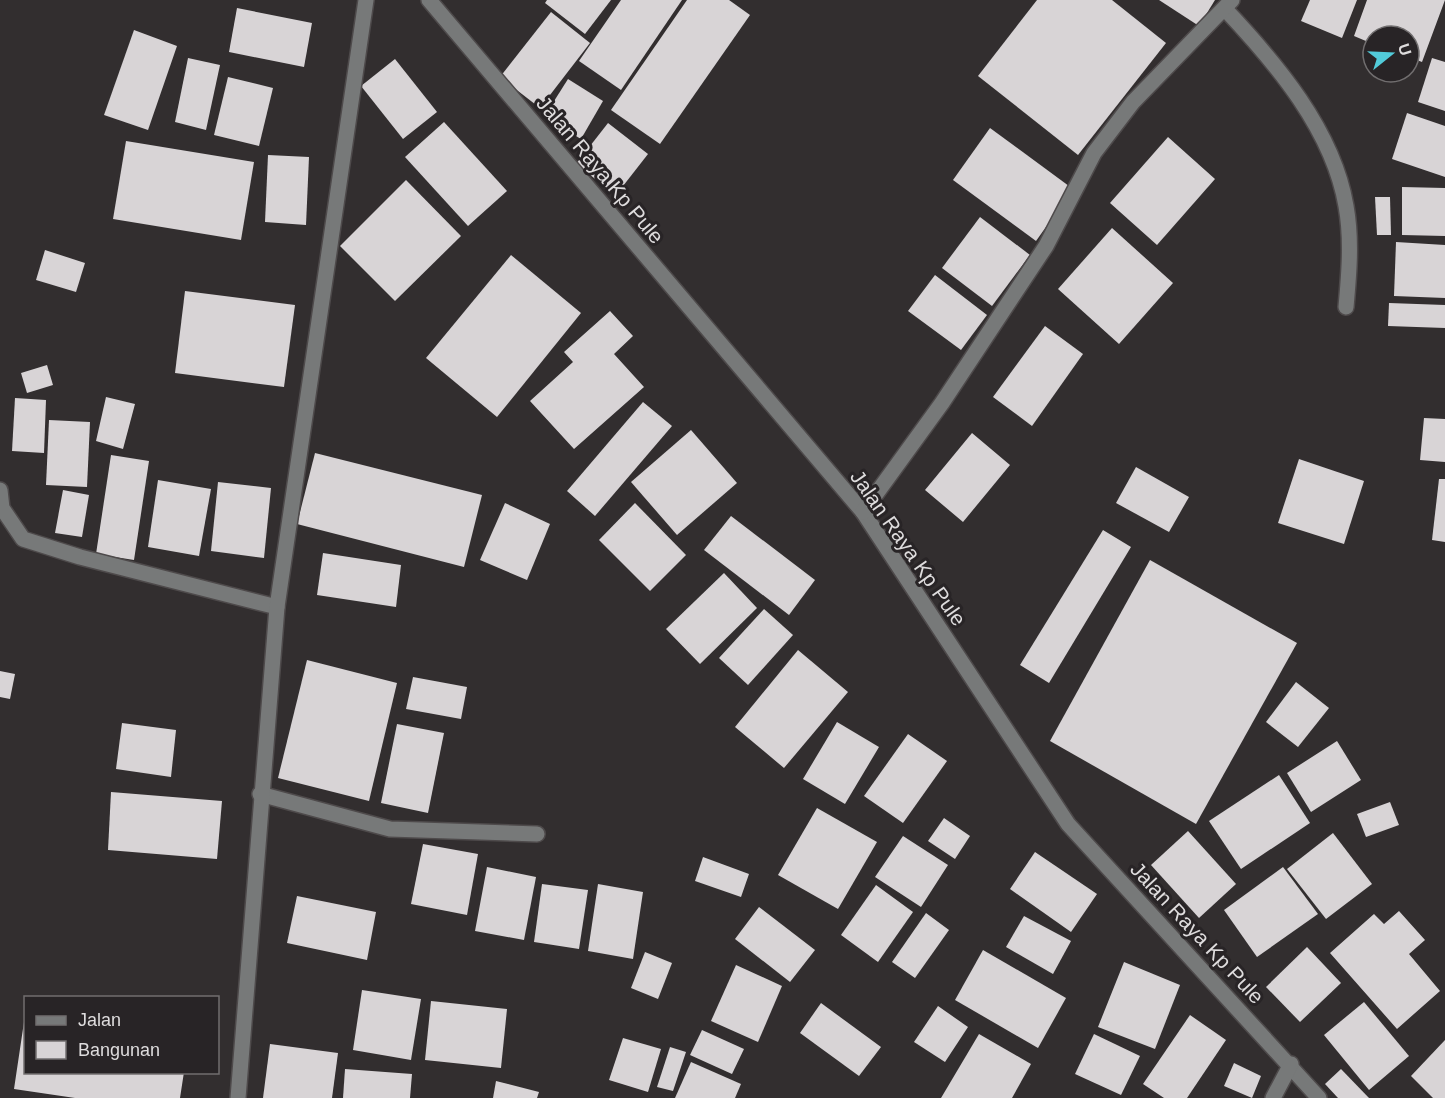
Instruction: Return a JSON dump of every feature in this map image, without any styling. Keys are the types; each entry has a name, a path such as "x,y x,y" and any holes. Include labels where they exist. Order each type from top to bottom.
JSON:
{"street":[{"path":"238,1098 260,794 277,607 366,0"},
{"name":"Jalan Raya Kp Pule","path":"429,0 863,512 1068,824 1291,1064 1319,1098"},
{"path":"863,512 942,403 1046,246 1094,153 1133,102 1228,5 1305,108 1332,160 1346,206 1350,259 1346,307"},
{"path":"0,490 2,508 22,539 80,557 277,607"},
{"path":"260,794 390,829 537,834"},
{"path":"1273,1098 1291,1064"}],"building":[{"path":"547,0 611,0 585,34 545,3"},
{"path":"621,0 682,0 621,90 579,61"},
{"path":"687,0 729,0 750,15 660,144 611,110"},
{"path":"1037,0 1112,0 1166,43 1078,155 978,76"},
{"path":"1159,0 1215,0 1199,26"},
{"path":"1310,0 1357,0 1342,38 1301,21"},
{"path":"1367,0 1445,0 1422,62 1421,24 1361,24 1361,39 1354,36"},
{"path":"237,8 312,23 304,67 229,52"},
{"path":"551,12 590,43 540,108 500,77"},
{"path":"134,30 177,46 148,130 104,115"},
{"path":"188,58 220,65 206,130 175,122"},
{"path":"1432,58 1445,62 1445,111 1418,102"},
{"path":"395,59 437,112 403,139 361,86"},
{"path":"228,77 273,88 259,146 214,135"},
{"path":"568,79 603,101 581,139 544,117"},
{"path":"1407,113 1445,126 1445,177 1392,159"},
{"path":"444,122 507,191 468,226 405,157"},
{"path":"608,123 648,154 616,195 576,164"},
{"path":"990,128 1073,189 1036,241 953,180"},
{"path":"1168,137 1215,179 1157,245 1110,203"},
{"path":"126,141 254,162 241,240 113,219"},
{"path":"268,155 309,157 306,225 265,222"},
{"path":"406,180 461,236 395,301 340,246"},
{"path":"1402,187 1445,188 1445,236 1402,235"},
{"path":"1375,197 1390,197 1391,235 1377,235"},
{"path":"980,217 1030,255 992,306 942,268"},
{"path":"1112,228 1173,283 1119,344 1058,289"},
{"path":"1396,242 1445,245 1445,298 1394,296"},
{"path":"45,250 85,263 76,292 36,280"},
{"path":"511,255 581,313 497,417 426,358"},
{"path":"935,275 987,315 961,350 908,311"},
{"path":"185,291 295,305 284,387 175,373"},
{"path":"1389,303 1445,305 1445,328 1388,326"},
{"path":"610,311 633,336 614,354 644,387 574,449 530,401 573,362 564,352"},
{"path":"1045,326 1083,354 1032,426 993,397"},
{"path":"47,365 53,385 27,393 21,373"},
{"path":"106,397 135,404 123,449 96,441"},
{"path":"15,398 46,400 44,453 12,451"},
{"path":"643,402 672,426 595,516 567,491"},
{"path":"1424,418 1445,419 1445,462 1420,460"},
{"path":"49,420 90,422 87,487 46,485"},
{"path":"691,430 737,483 677,535 631,482"},
{"path":"972,433 1010,465 963,522 925,490"},
{"path":"315,453 482,495 464,567 297,524"},
{"path":"111,455 149,461 134,560 96,554"},
{"path":"1299,459 1364,481 1344,544 1278,523"},
{"path":"1136,467 1189,497 1169,532 1116,503"},
{"path":"1439,479 1445,479 1445,542 1432,540"},
{"path":"158,480 211,489 199,556 148,547"},
{"path":"218,482 271,488 264,558 211,551"},
{"path":"63,490 89,495 82,537 55,533"},
{"path":"505,503 550,524 527,580 480,560"},
{"path":"635,503 686,555 650,591 599,540"},
{"path":"731,516 815,580 789,615 704,550"},
{"path":"1103,530 1131,547 1049,683 1020,665"},
{"path":"323,553 401,565 396,607 317,595"},
{"path":"1150,560 1297,643 1196,824 1050,741"},
{"path":"724,573 757,608 700,664 666,629"},
{"path":"764,609 793,635 748,685 719,658"},
{"path":"798,650 848,692 784,768 735,727"},
{"path":"307,660 397,683 369,801 278,778"},
{"path":"0,671 15,674 10,699 0,697"},
{"path":"413,677 467,687 461,719 406,709"},
{"path":"1296,682 1329,708 1298,747 1266,722"},
{"path":"837,722 879,747 845,804 803,779"},
{"path":"122,723 176,730 171,777 116,769"},
{"path":"397,724 444,733 428,813 381,803"},
{"path":"908,734 947,761 903,823 864,796"},
{"path":"1337,741 1361,780 1311,812 1287,773"},
{"path":"1279,775 1310,823 1241,869 1209,821"},
{"path":"111,792 222,801 217,859 108,850"},
{"path":"1390,802 1399,825 1366,837 1357,814"},
{"path":"817,808 877,842 838,909 778,875"},
{"path":"944,818 970,836 955,859 928,841"},
{"path":"1188,831 1236,884 1199,918 1151,865"},
{"path":"1333,833 1372,884 1326,919 1287,869"},
{"path":"903,836 948,865 921,907 875,877"},
{"path":"423,844 478,854 467,915 411,904"},
{"path":"1035,852 1097,894 1071,932 1010,889"},
{"path":"703,857 749,874 741,897 695,881"},
{"path":"487,867 536,877 524,940 475,931"},
{"path":"1283,867 1318,914 1257,957 1224,910"},
{"path":"542,884 588,890 579,949 534,942"},
{"path":"598,884 643,892 633,959 588,951"},
{"path":"876,885 913,912 878,962 841,935"},
{"path":"297,896 376,912 367,960 287,943"},
{"path":"759,907 815,950 790,982 735,939"},
{"path":"1399,911 1425,940 1409,954 1440,991 1397,1029 1330,953 1374,914 1384,924"},
{"path":"926,913 949,930 915,978 892,962"},
{"path":"1024,916 1071,941 1053,974 1006,947"},
{"path":"1307,947 1341,983 1300,1022 1266,987"},
{"path":"983,950 1066,998 1038,1048 955,1000"},
{"path":"645,952 672,963 658,999 631,988"},
{"path":"1124,962 1180,985 1155,1049 1098,1027"},
{"path":"736,965 782,986 758,1042 711,1021"},
{"path":"362,990 421,999 411,1060 353,1050"},
{"path":"431,1001 507,1009 501,1068 425,1060"},
{"path":"1364,1002 1409,1056 1369,1090 1324,1035"},
{"path":"821,1003 881,1047 859,1076 800,1033"},
{"path":"938,1006 968,1027 945,1062 914,1042"},
{"path":"1190,1015 1226,1040 1187,1098 1164,1098 1143,1084"},
{"path":"24,1022 24,1074 184,1074 180,1098 75,1098 14,1089"},
{"path":"702,1030 744,1049 732,1074 690,1055"},
{"path":"979,1034 1031,1064 1012,1098 941,1098"},
{"path":"1094,1034 1140,1056 1121,1095 1075,1074"},
{"path":"623,1038 661,1049 648,1092 609,1080"},
{"path":"1445,1040 1445,1098 1433,1098 1411,1076"},
{"path":"270,1044 338,1053 332,1098 263,1098"},
{"path":"670,1047 686,1052 673,1091 657,1087"},
{"path":"691,1062 741,1084 735,1098 675,1098"},
{"path":"1234,1063 1261,1076 1252,1098 1224,1086"},
{"path":"345,1069 412,1074 410,1098 343,1098"},
{"path":"1341,1069 1369,1098 1338,1098 1325,1084"},
{"path":"496,1081 539,1092 537,1098 493,1098"}]}
